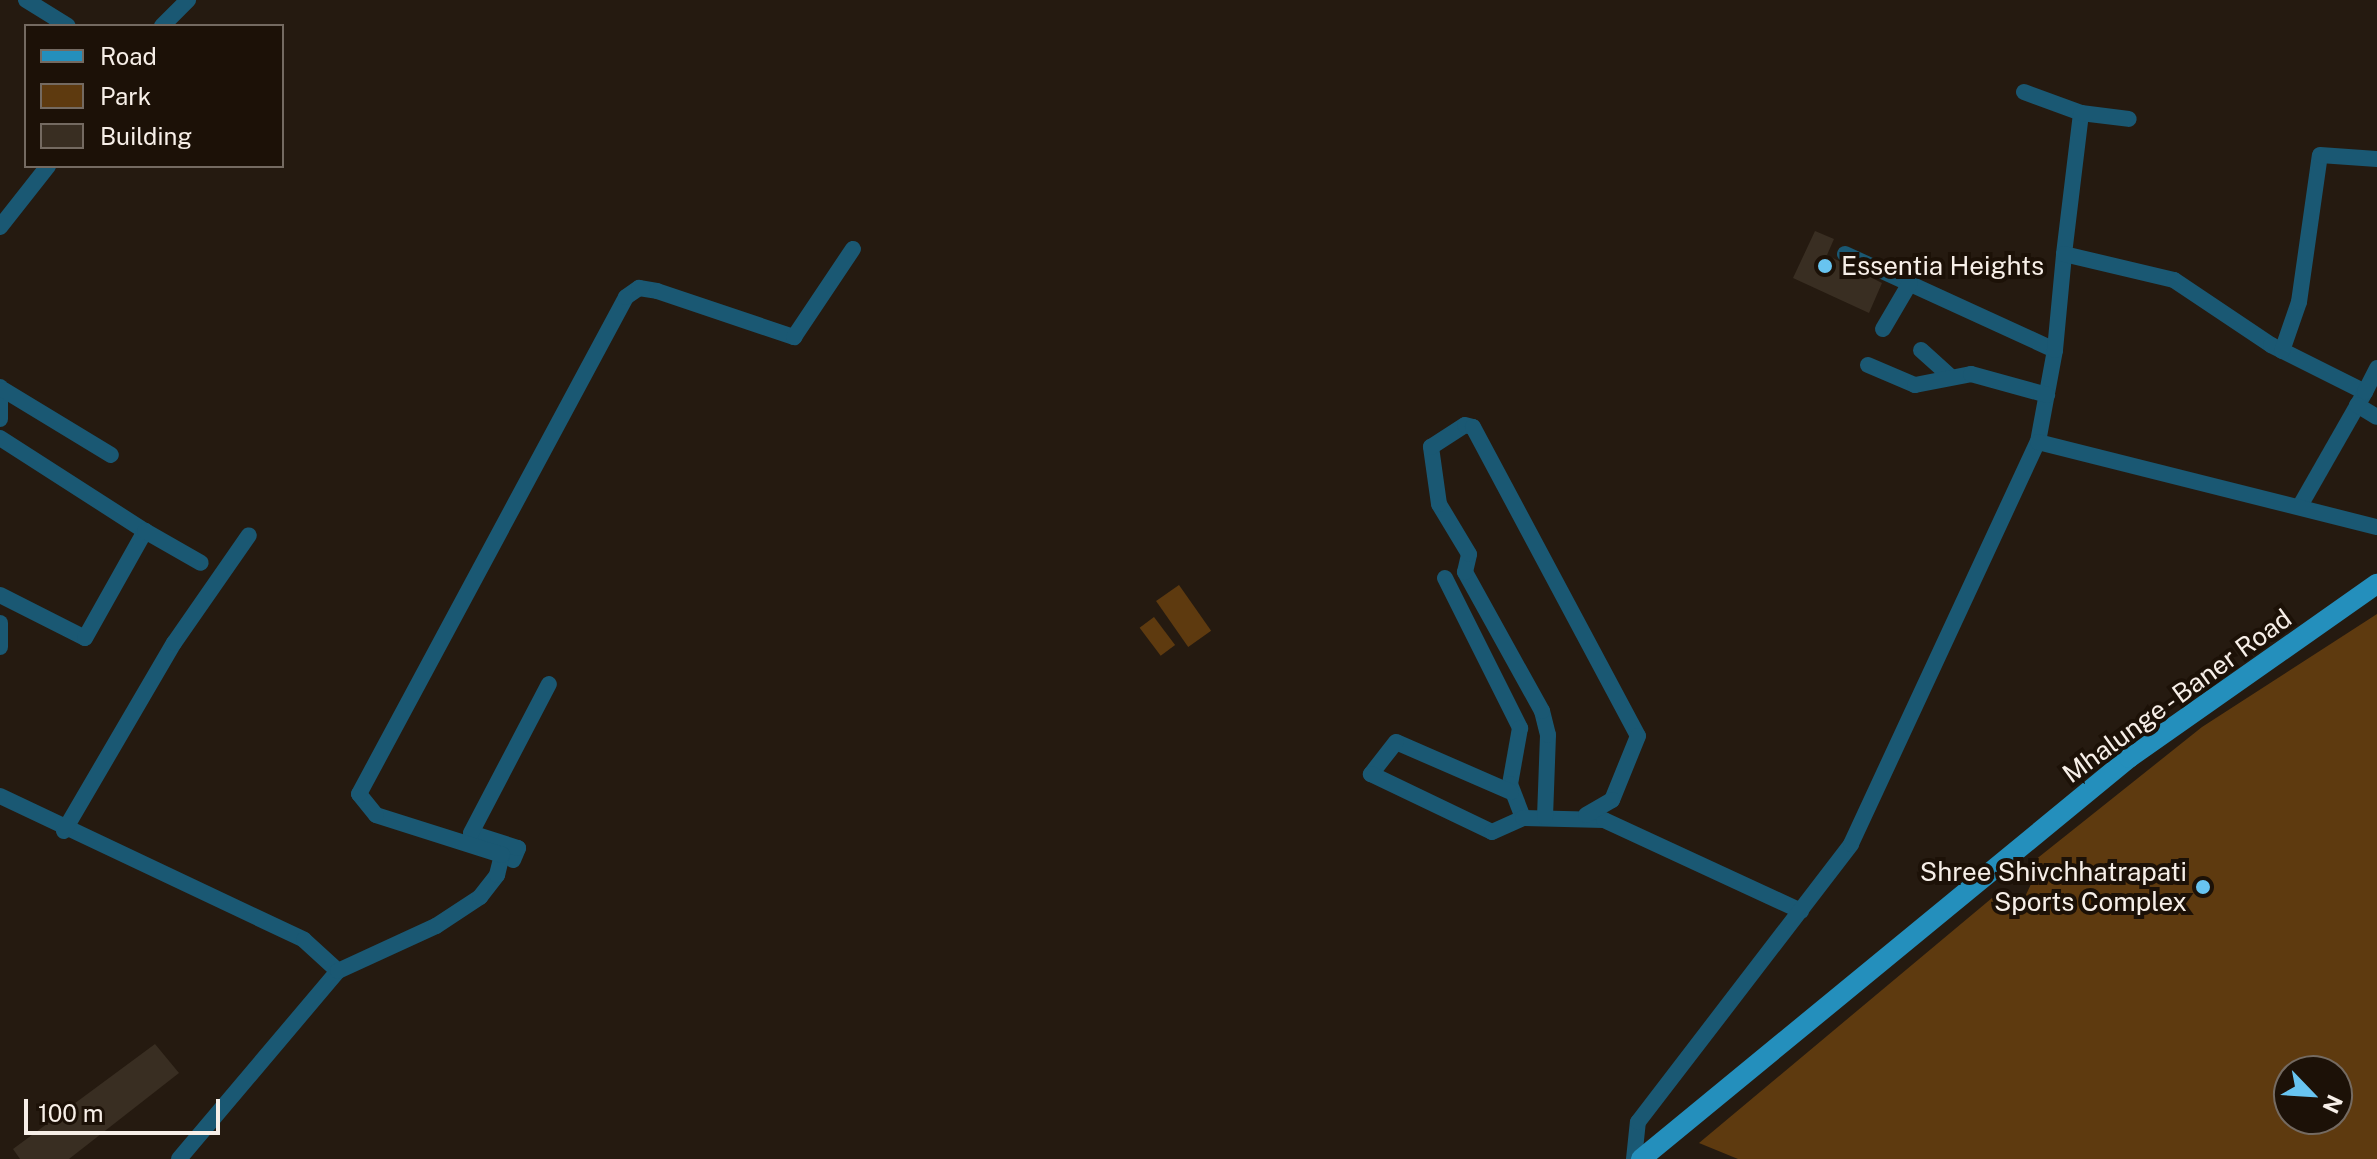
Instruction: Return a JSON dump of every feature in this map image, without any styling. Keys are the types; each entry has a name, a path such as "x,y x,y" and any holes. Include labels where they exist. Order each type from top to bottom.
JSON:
{"main road":[{"name":"Mhalunge - Baner Road","path":"1641,1159 2129,758 2377,584"}],"street":[{"path":"26,0 65,24"},
{"path":"164,24 188,0"},
{"path":"2024,92 2081,113 2129,119"},
{"path":"1634,1159 1638,1122 1851,844 2038,442 2055,350 2081,113"},
{"path":"2282,351 2299,302 2320,155 2377,159"},
{"path":"0,227 46,168"},
{"path":"179,1159 338,971 436,926 480,897 497,875 502,855 376,815 359,794 626,297 639,288 657,291 794,337 853,249"},
{"path":"1845,254 2055,350"},
{"path":"2064,254 2174,280 2361,399 2377,417"},
{"path":"1883,329 1910,283"},
{"path":"1921,350 1950,376"},
{"path":"1868,365 1915,385 1971,374 2047,395"},
{"path":"2301,504 2377,368"},
{"path":"0,419 2,388 111,455"},
{"path":"1545,817 1541,780 1548,735 1542,711 1465,572 1469,554 1439,504 1431,447 1465,425 1473,427 1638,736 1612,800 1586,815"},
{"path":"0,438 201,563"},
{"path":"2038,442 2301,504 2377,527"},
{"path":"0,595 85,638 145,531"},
{"path":"64,831 174,643 249,535"},
{"path":"1445,578 1520,728 1511,792 1523,818"},
{"path":"0,623 0,647"},
{"path":"513,860 518,848 471,833 549,684"},
{"path":"1511,792 1396,742 1371,774 1482,830 1523,818 1586,815 1801,911"},
{"path":"0,796 64,831 304,940 338,971"}],"green space":[{"path":"1179,585 1211,631 1188,647 1156,601"},
{"name":"Shree Shivchhatrapati Sports Complex","path":"2377,614 2377,1159 1738,1159 1699,1143 1992,898 2024,899 2031,884 2024,869 2202,727"},
{"path":"1154,617 1175,645 1161,656 1140,628"}],"building":[{"name":"Essentia Heights","path":"1815,231 1834,239 1827,255 1882,283 1869,313 1793,278"},
{"path":"155,1044 179,1073 69,1159 20,1159 13,1149"}],"place":[{"name":"Essentia Heights","path":"1825,266"},
{"name":"Shree Shivchhatrapati Sports Complex","path":"2203,887"}]}
